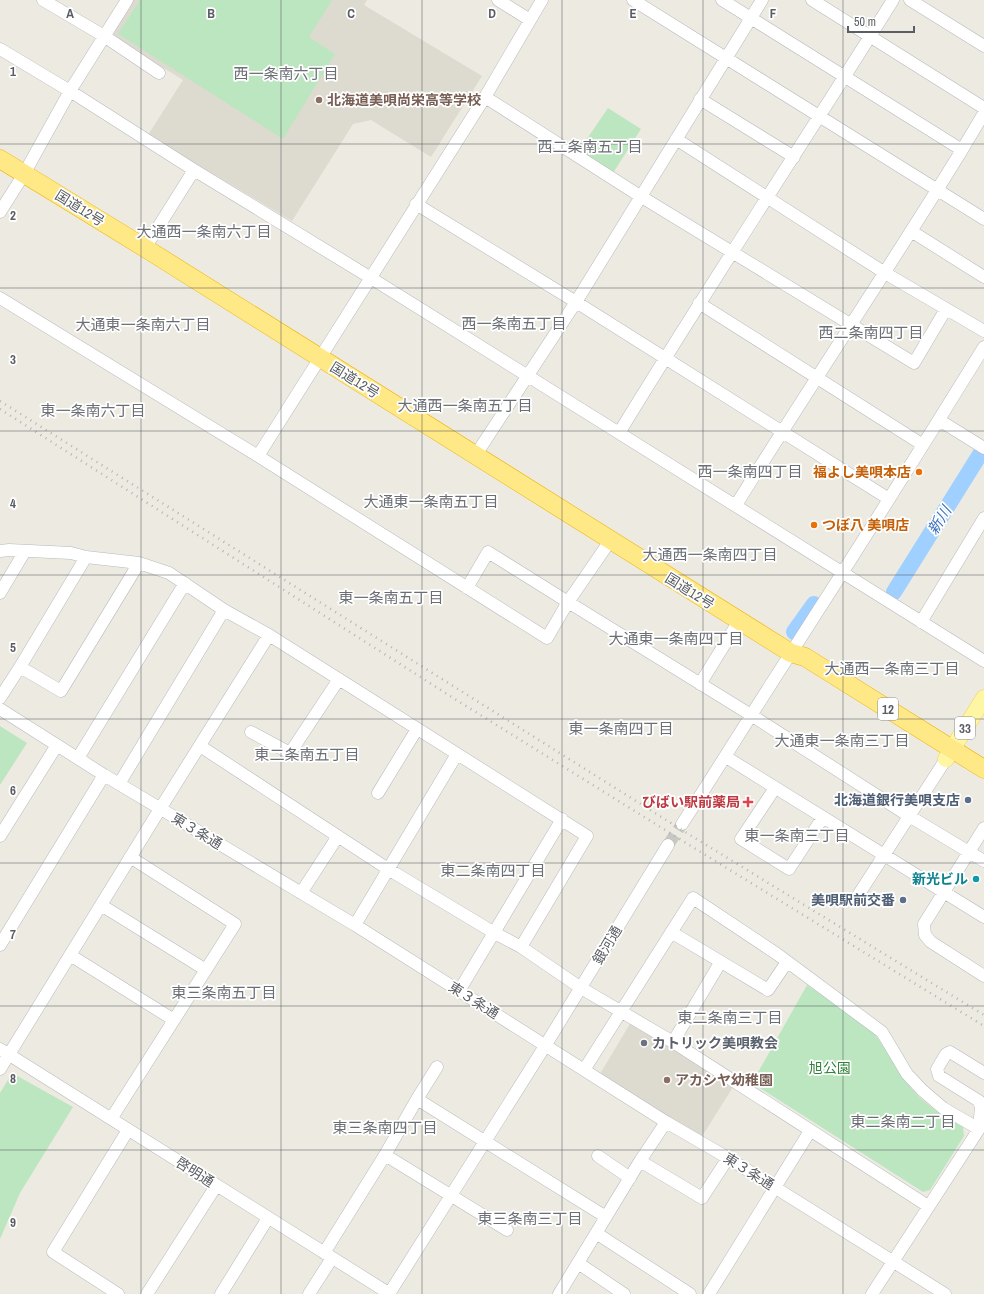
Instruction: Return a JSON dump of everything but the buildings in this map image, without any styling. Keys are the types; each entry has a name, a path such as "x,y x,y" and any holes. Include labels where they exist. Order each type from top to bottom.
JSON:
{"highway":[{"name":"国道12号","path":"0,159 145,248 791,654 805,657 949,754 984,782"},
{"name":"国道12号","path":"949,754 984,769"}],"main road":[{"name":"33","path":"949,754 984,698"}],"street":[{"path":"44,0 104,36 159,73"},
{"path":"0,212 24,174 70,91 127,0"},
{"path":"498,0 530,20"},
{"path":"258,456 485,97 542,0"},
{"path":"633,0 984,219"},
{"path":"722,0 846,76 962,150"},
{"path":"475,456 576,302 762,0"},
{"path":"812,0 984,108"},
{"path":"619,432 893,0"},
{"path":"910,0 984,46"},
{"path":"0,49 619,432 736,505 842,574 984,661"},
{"path":"485,97 640,196 914,363 946,309"},
{"path":"700,99 794,158"},
{"path":"736,505 781,432 885,273 984,113"},
{"path":"676,139 885,273 984,331"},
{"path":"145,248 194,170"},
{"path":"416,204 576,302 664,359 888,499"},
{"path":"911,231 984,277"},
{"path":"0,298 258,456 547,638 568,602 610,540"},
{"path":"699,304 923,445"},
{"path":"682,824 842,574 984,347"},
{"path":"939,420 984,448"},
{"path":"921,622 984,518"},
{"path":"0,551 71,553 86,557 139,564 169,573 224,610 269,635 587,836 521,947"},
{"path":"0,593 25,551"},
{"path":"467,588 488,552 751,715 909,816 984,861"},
{"path":"0,698 86,557"},
{"path":"20,667 61,691 139,564"},
{"path":"78,758 185,583"},
{"path":"120,784 224,610"},
{"path":"700,684 739,621"},
{"path":"0,1070 4,1052 70,955 269,635"},
{"path":"251,732 290,753 339,679"},
{"name":"東３条通","path":"0,709 104,775 355,926 666,1122 728,1158 945,1294"},
{"path":"378,793 417,729"},
{"path":"0,836 57,745"},
{"path":"200,746 388,869 493,932 521,947 581,988 673,1042 928,1206"},
{"path":"355,926 457,754"},
{"path":"857,897 883,854 949,754"},
{"path":"726,757 984,917"},
{"path":"0,945 104,775"},
{"path":"775,788 741,839 789,869 823,817"},
{"path":"458,990 562,819"},
{"path":"984,828 924,924 925,935 931,942 984,976"},
{"path":"301,893 338,836"},
{"name":"銀河通","path":"389,1294 452,1196 581,988 668,844"},
{"path":"110,1119 234,924 130,858"},
{"path":"584,1070 693,898 853,1009 882,1032 907,1074 922,1090 943,1108 981,1125"},
{"path":"101,905 206,970"},
{"path":"671,932 768,990 786,962"},
{"path":"70,955 174,1020"},
{"path":"673,1042 720,962"},
{"name":"啓明通","path":"4,1052 389,1294"},
{"path":"872,1294 981,1125 981,1107 979,1101 939,1076 937,1069 946,1054 950,1052 984,1073"},
{"path":"309,1294 328,1255 417,1099 437,1067"},
{"path":"417,1099 606,1217"},
{"path":"559,1294 640,1161 666,1122"},
{"path":"118,1294 53,1252 128,1130"},
{"path":"709,1294 810,1131"},
{"path":"386,1154 507,1230"},
{"path":"598,1156 630,1178"},
{"path":"640,1161 702,1198 728,1158"},
{"path":"147,1294 216,1186"},
{"path":"221,1294 268,1218"},
{"path":"596,1233 690,1294"},
{"path":"578,1263 624,1294"}],"shaded area":[{"name":"北海道美唄尚栄高等学校","path":"133,0 367,0 364,5 482,76 431,157 371,120 353,124 292,221 148,135 183,80 111,35"},
{"name":"アカシヤ幼稚園","path":"631,1022 733,1087 701,1138 600,1074"}],"green space":[{"path":"140,0 332,0 309,37 335,54 283,139 118,34"},
{"path":"608,108 641,129 613,173 578,152"},
{"path":"0,726 27,743 0,785"},
{"name":"旭公園","path":"807,985 874,1033 905,1081 919,1097 936,1111 963,1127 964,1136 930,1190 923,1192 752,1083"},
{"path":"12,1073 73,1107 20,1193 0,1239 0,1093"}],"waterway":[{"name":"新川","path":"894,592 984,448"},
{"name":"新川","path":"794,632 814,604"}],"tunnel":[{"path":"668,845 682,824"}],"railway":[{"path":"0,401 690,835 984,1015"},
{"path":"0,409 458,701 984,1026"}],"place":[{"name":"北海道美唄尚栄高等学校","path":"319,100"},
{"name":"福よし美唄本店","path":"919,472"},
{"name":"つぼ八 美唄店","path":"814,525"},
{"name":"北海道銀行美唄支店","path":"968,800"},
{"name":"びばい駅前薬局","path":"748,802"},
{"name":"新光ビル","path":"976,879"},
{"name":"美唄駅前交番","path":"903,900"},
{"name":"カトリック美唄教会","path":"644,1043"},
{"name":"アカシヤ幼稚園","path":"667,1080"}],"district":[{"name":"西一条南六丁目","path":"286,73"},
{"name":"西二条南五丁目","path":"590,146"},
{"name":"大通西一条南六丁目","path":"204,231"},
{"name":"西一条南五丁目","path":"514,323"},
{"name":"大通東一条南六丁目","path":"143,324"},
{"name":"西二条南四丁目","path":"871,332"},
{"name":"大通西一条南五丁目","path":"465,405"},
{"name":"東一条南六丁目","path":"93,410"},
{"name":"西一条南四丁目","path":"750,471"},
{"name":"大通東一条南五丁目","path":"431,501"},
{"name":"大通西一条南四丁目","path":"710,554"},
{"name":"東一条南五丁目","path":"391,597"},
{"name":"大通東一条南四丁目","path":"676,638"},
{"name":"大通西一条南三丁目","path":"892,668"},
{"name":"東一条南四丁目","path":"621,728"},
{"name":"大通東一条南三丁目","path":"842,740"},
{"name":"東二条南五丁目","path":"307,754"},
{"name":"東一条南三丁目","path":"797,835"},
{"name":"東二条南四丁目","path":"493,870"},
{"name":"東三条南五丁目","path":"224,992"},
{"name":"東二条南三丁目","path":"730,1017"},
{"name":"東二条南二丁目","path":"903,1121"},
{"name":"東三条南四丁目","path":"385,1127"},
{"name":"東三条南三丁目","path":"530,1218"}]}
